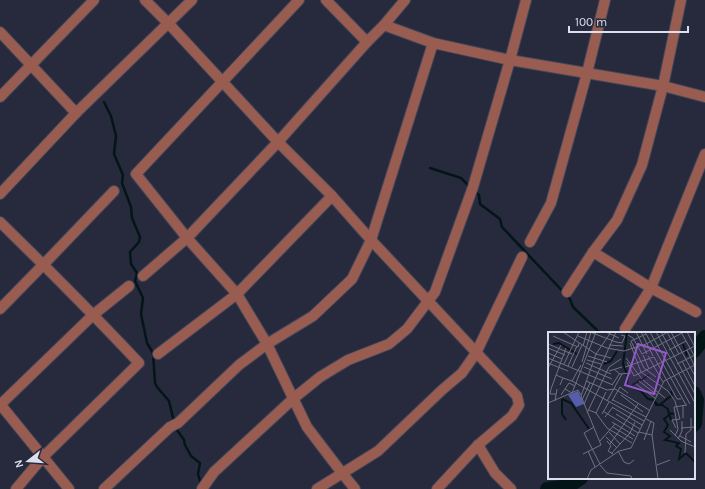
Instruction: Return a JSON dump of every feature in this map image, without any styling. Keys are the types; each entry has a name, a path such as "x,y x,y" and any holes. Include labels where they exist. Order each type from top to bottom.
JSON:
{"street":[{"path":"0,97 94,0"},
{"path":"145,0 278,142 332,196 428,302 517,396 519,405 512,416 478,444 437,489"},
{"path":"0,194 76,114 192,0"},
{"path":"299,0 136,174 187,238 237,294 267,344 307,427 355,489"},
{"path":"326,0 367,42"},
{"path":"142,276 187,238 278,142 405,0"},
{"path":"203,488 214,472 294,398 320,377 348,360 389,344 407,329 428,302 434,292 472,189 526,0"},
{"path":"530,242 551,203 605,0"},
{"path":"567,292 616,220 642,164 663,86 681,0"},
{"path":"384,25 433,43 510,60 663,86 705,97"},
{"path":"0,32 76,114"},
{"path":"104,489 239,365 267,344 313,316 352,279 371,240 433,43"},
{"path":"625,329 651,288 705,154"},
{"path":"0,309 114,191"},
{"path":"158,354 237,294 332,196"},
{"path":"0,222 44,264 139,363 43,457 16,489"},
{"path":"593,252 651,288 696,312"},
{"path":"317,489 378,451 462,373 476,353 522,257"},
{"path":"69,489 0,405 93,315 129,286"},
{"path":"478,444 495,473 511,489"}],"waterway":[{"path":"104,102 111,116 116,136 114,154 123,175 122,183 131,207 132,218 140,237 139,242 130,252 131,264 137,273 135,281 143,298 141,314 147,343 153,353 155,383 169,401 174,422"},
{"path":"430,168 461,178 470,187"},
{"path":"474,191 479,195 480,204 500,219 502,227 570,299 573,307 599,332"},
{"path":"695,350 705,337"},
{"path":"695,395 697,400 695,423"},
{"path":"175,427 184,440 191,456 200,463 198,474 201,484"},
{"path":"547,489 569,486 580,479"}]}
